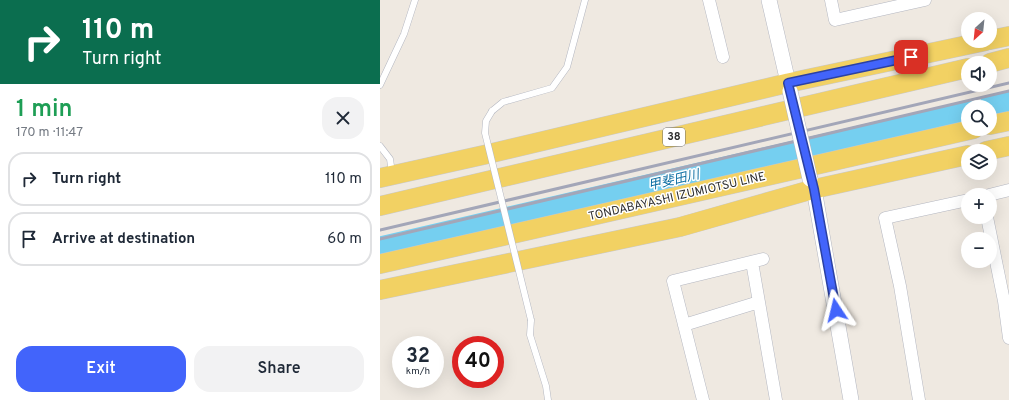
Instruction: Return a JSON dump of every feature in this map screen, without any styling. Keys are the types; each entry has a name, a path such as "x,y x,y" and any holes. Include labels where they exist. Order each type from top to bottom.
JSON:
{"main road":[{"path":"997,39 1009,36"},
{"path":"386,176 789,87 961,47"},
{"path":"997,61 1009,58"},
{"name":"38","path":"380,206 961,70"},
{"path":"997,124 1009,121"},
{"name":"TONDABAYASHI IZUMIOTSU LINE","path":"380,264 961,132"},
{"path":"997,149 1009,146"},
{"path":"380,290 680,227 812,184 961,156"}],"street":[{"path":"709,0 723,57"},
{"path":"769,0 812,184 851,400"},
{"path":"831,0 835,20 909,2 925,0"},
{"path":"997,193 1009,190"},
{"path":"919,400 900,286 885,218 961,202"},
{"path":"988,224 1004,301 1009,338"},
{"path":"703,400 673,281 758,260 759,302 776,400"},
{"path":"684,325 759,302"}],"lane":[{"path":"380,85 404,34 415,0"},
{"path":"548,400 546,386 530,334 531,320 485,133 486,121 492,111 503,102 552,88 566,67 585,0"},
{"path":"380,146 390,159 386,176"}],"waterway":[{"name":"甲斐田川","path":"997,106 1009,103"},
{"name":"甲斐田川","path":"380,249 961,115"}],"railway":[{"path":"380,230 1009,83"},
{"path":"380,239 1009,91"}],"route":[{"path":"836,310 814,189 810,178 788,83 911,57"}]}
